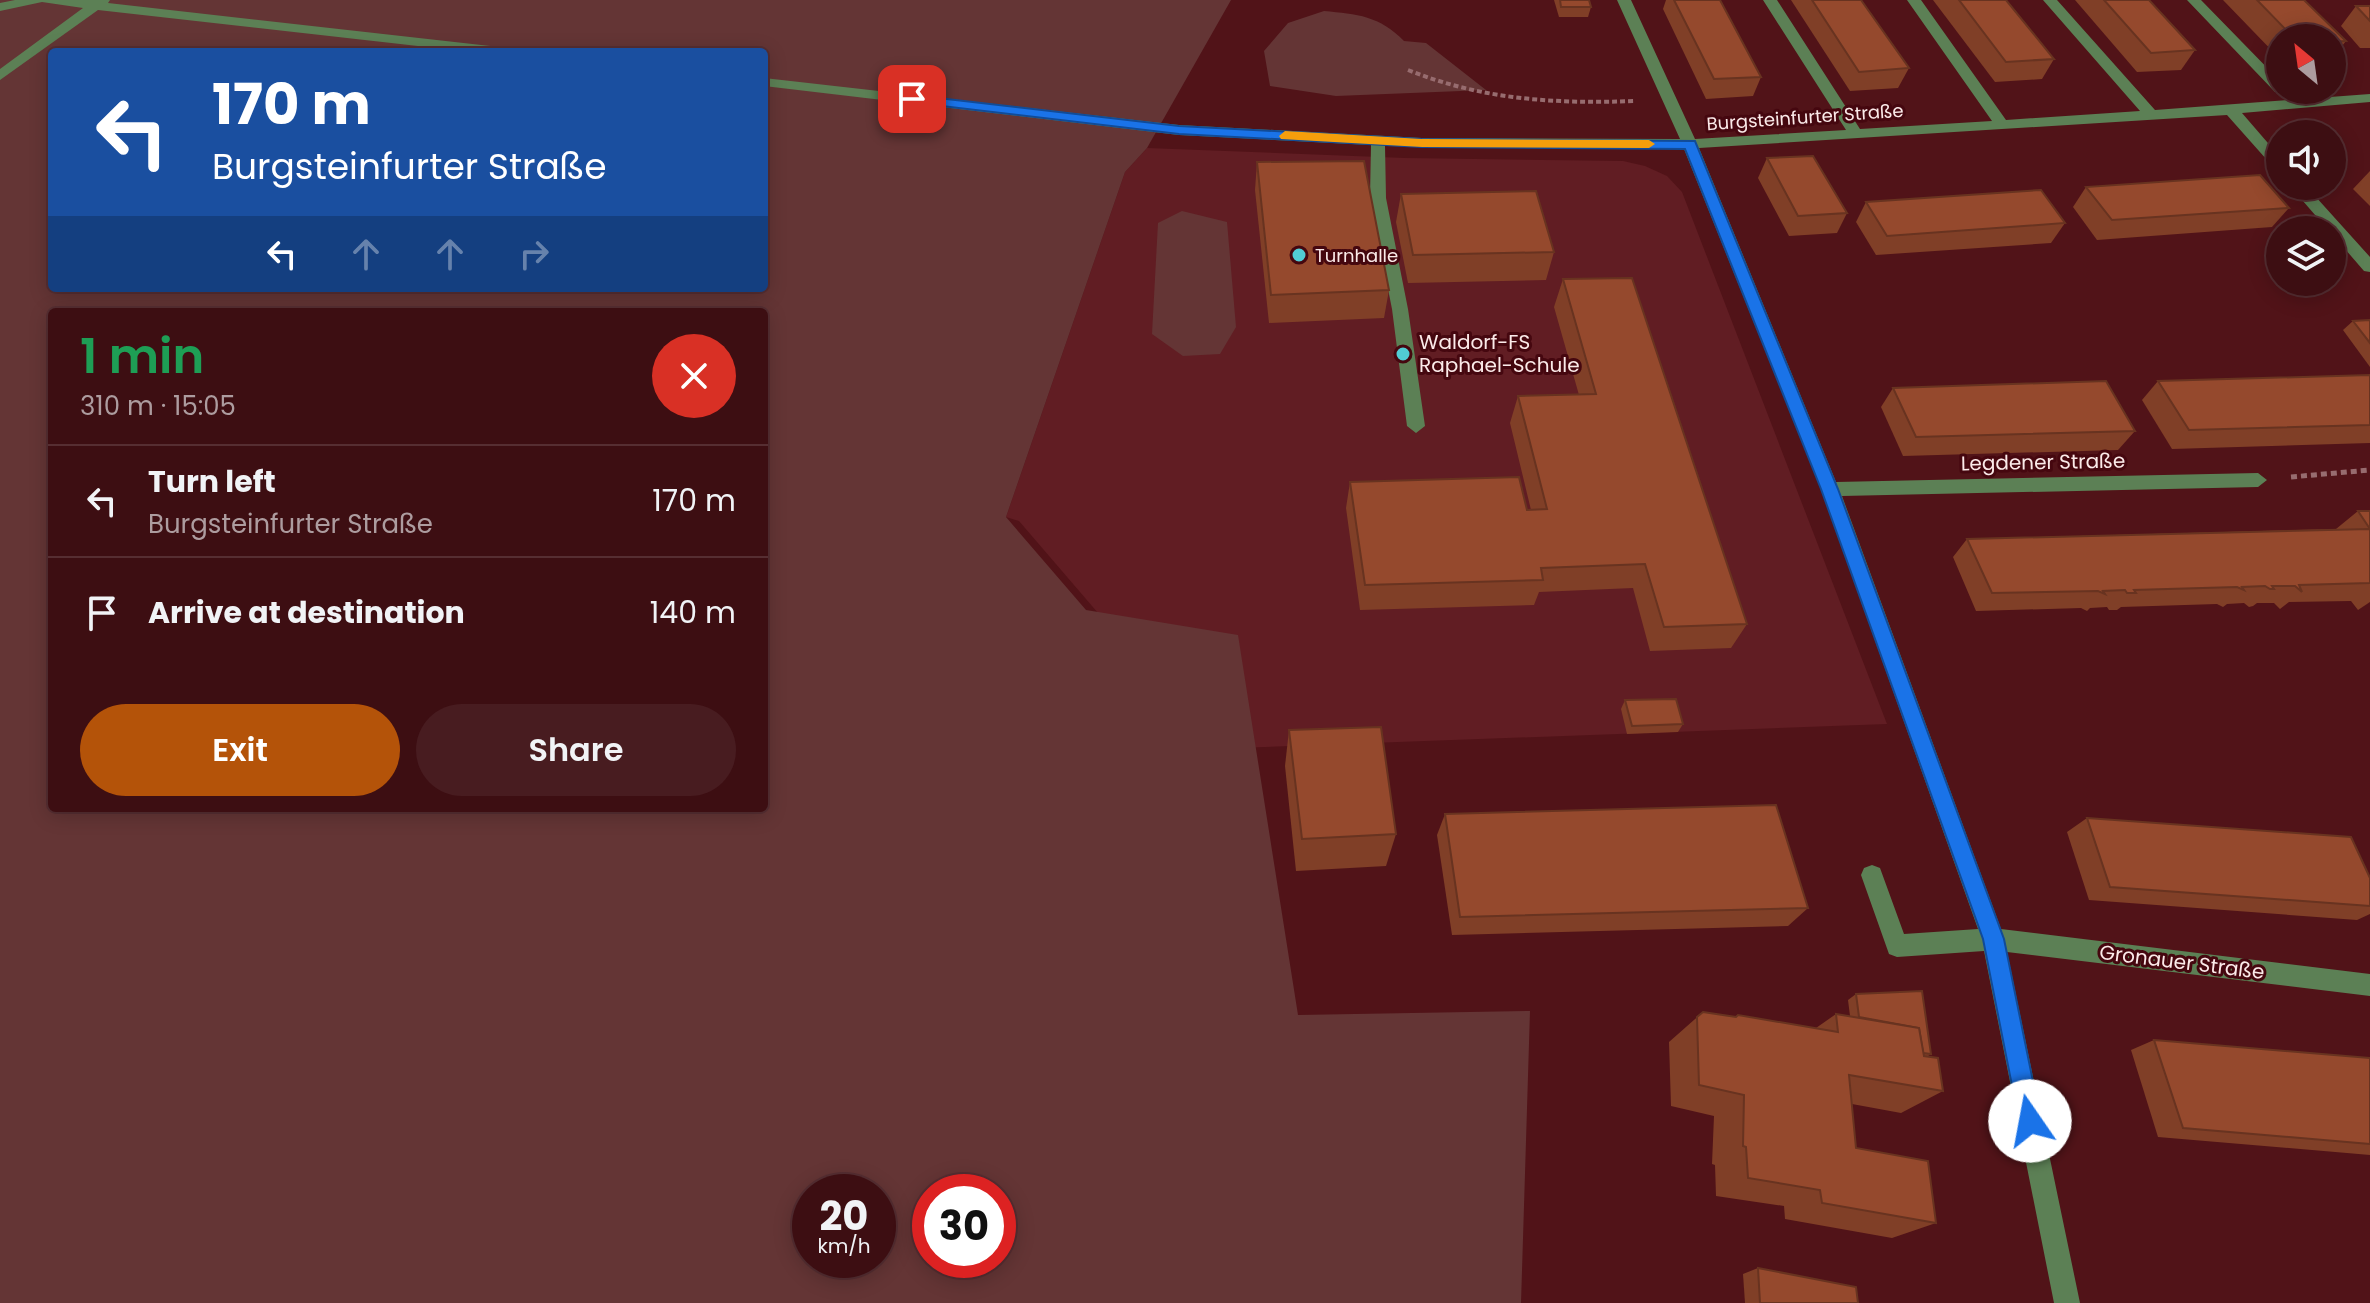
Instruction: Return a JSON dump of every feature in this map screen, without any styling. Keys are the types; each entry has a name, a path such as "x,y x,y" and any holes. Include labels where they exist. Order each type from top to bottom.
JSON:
{"street":[{"path":"0,7 36,0"},
{"path":"47,0 102,2 476,48"},
{"path":"1624,0 1690,144 1830,489 1993,939 2067,1303"},
{"path":"1770,0 1856,134"},
{"path":"1914,0 2001,123"},
{"path":"2050,0 2151,115"},
{"path":"2194,0 2266,75"},
{"path":"0,76 102,2"},
{"name":"Burgsteinfurter Straße","path":"768,82 1179,130 1378,141 1690,144 2294,104"},
{"name":"Burgsteinfurter Straße","path":"2346,100 2370,98"},
{"path":"2231,110 2266,150"},
{"path":"1378,141 1378,198 1400,309 1416,426"},
{"path":"2310,200 2370,267"},
{"name":"Legdener Straße","path":"1830,489 2258,480"},
{"name":"Gronauer Straße","path":"1872,875 1897,946 1993,939 2370,985"}],"path":[{"path":"1408,70 1439,83 1497,99 1552,105 1669,100"},
{"path":"2258,480 2370,470"}],"shaded area":[{"path":"0,0 1231,0 1147,148 1125,172 1006,517 1086,610 1238,635 1298,1015 1530,1011 1521,1303 0,1303"},
{"path":"1324,11 1377,21 1404,41 1426,43 1486,90 1336,96 1270,86 1264,51 1288,23"},
{"name":"Waldorf-FS Raphael-Schule","path":"1147,148 1405,158 1623,161 1667,176 1682,192 1887,724 1236,748 1153,677 1019,521 1006,517 1125,172"},
{"path":"1182,211 1227,222 1236,327 1220,354 1183,356 1152,334 1158,223"}],"building":[{"path":"1560,0 1589,0 1591,7 1561,7"},
{"path":"1674,0 1720,0 1761,77 1714,79"},
{"path":"1812,0 1861,0 1909,68 1859,72"},
{"path":"1959,0 2006,0 2054,59 2006,62"},
{"path":"2104,0 2149,0 2195,50 2151,53"},
{"path":"2257,0 2304,0 2329,24 2280,24"},
{"path":"2356,6 2370,6 2370,21"},
{"path":"1813,156 1847,213 1798,216 1767,158"},
{"path":"1364,161 1389,290 1271,295 1257,162"},
{"path":"2260,175 2266,182 2266,200 2282,200 2289,208 2112,220 2086,187"},
{"path":"2041,190 2065,223 1887,236 1866,202"},
{"path":"1536,191 1554,252 1413,255 1401,194"},
{"path":"1632,278 1747,624 1664,627 1645,564 1541,568 1543,580 1365,585 1350,482 1519,477 1527,510 1547,509 1518,396 1596,394 1563,279"},
{"path":"2370,320 2370,343 2353,321"},
{"path":"2370,375 2370,425 2189,430 2158,381"},
{"path":"2106,381 2135,431 1916,437 1893,388"},
{"path":"2358,511 2370,511 2370,529"},
{"path":"2370,529 2370,583 2299,585 2302,592 2295,586 2272,586 2274,589 2270,589 2265,586 2242,587 2244,590 2237,587 2134,590 2136,593 2103,591 2105,594 2098,591 1992,593 1967,539"},
{"path":"1676,699 1683,724 1632,726 1625,700"},
{"path":"1381,727 1396,834 1302,839 1289,730"},
{"path":"1776,805 1808,908 1460,917 1445,814"},
{"path":"2087,818 2351,837 2370,878 2370,906 2110,887"},
{"path":"1922,991 1931,1054 1923,1053 1919,1028 1859,1017 1856,994"},
{"path":"1703,1012 1838,1032 1836,1014 1919,1028 1924,1056 1938,1058 1943,1091 1849,1075 1856,1148 1928,1161 1936,1223 1822,1203 1820,1190 1748,1178 1746,1147 1743,1146 1744,1095 1699,1085 1697,1017"},
{"path":"2154,1040 2370,1058 2370,1144 2183,1128"},
{"path":"1758,1268 1856,1287 1858,1303 1760,1303"}],"slow traffic":[{"path":"1285,136 1422,143 1649,144"}],"place":[{"name":"Turnhalle","path":"1299,255"},
{"name":"Waldorf-FS Raphael-Schule","path":"1403,354"}],"route":[{"path":"912,99 1179,130 1422,143 1690,144 1830,489 1993,939 2030,1121"}]}
